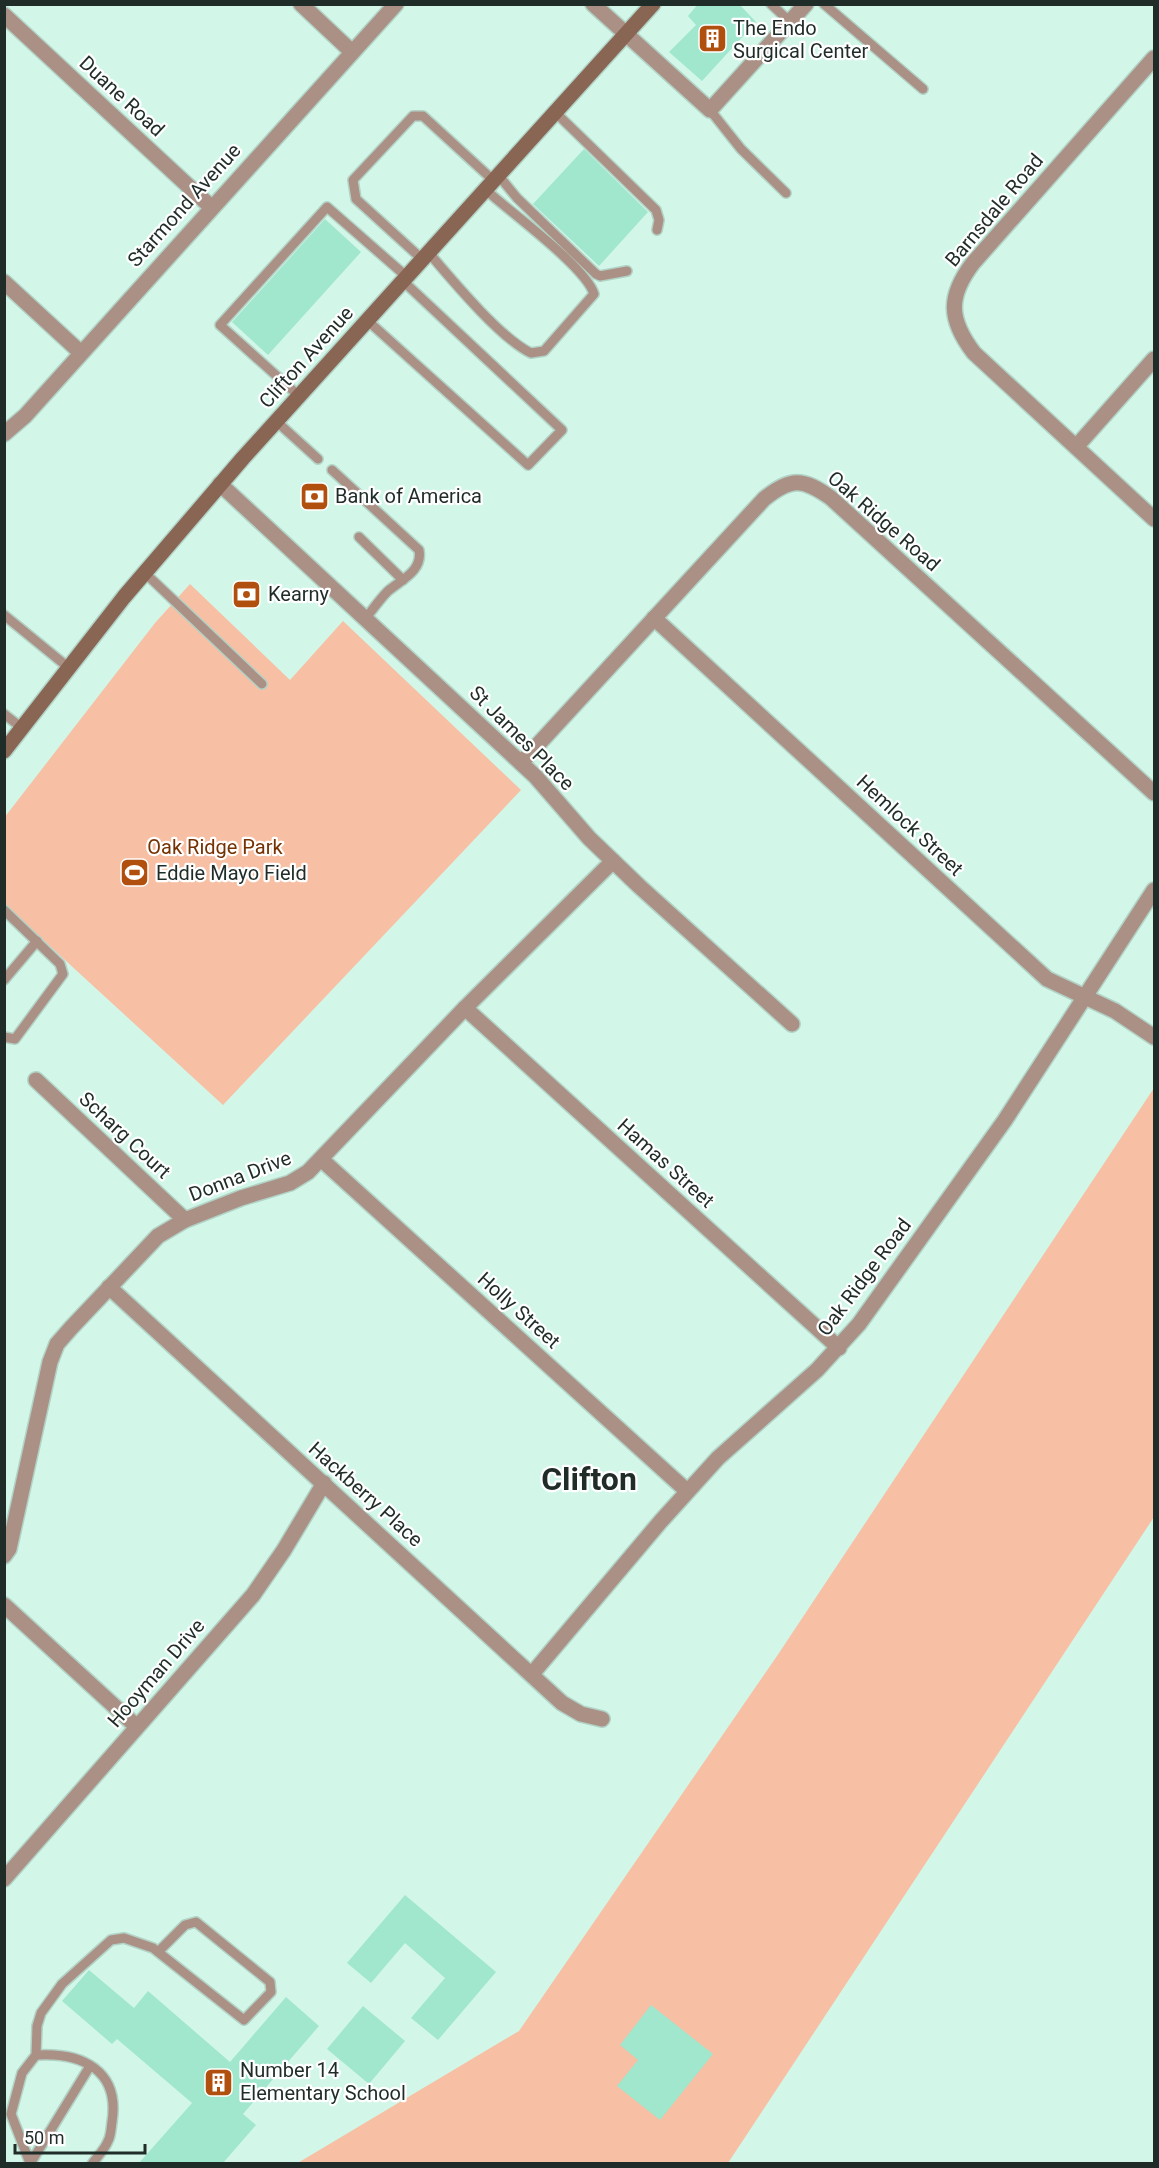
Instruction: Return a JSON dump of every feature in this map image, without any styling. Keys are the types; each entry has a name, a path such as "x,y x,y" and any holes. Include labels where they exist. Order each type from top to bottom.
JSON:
{"main road":[{"name":"Clifton Avenue","path":"4,751 145,573 220,484 654,4"}],"street":[{"path":"301,4 352,52"},
{"name":"Starmond Avenue","path":"4,434 25,416 80,352 396,4"},
{"path":"593,4 710,110 807,4"},
{"name":"Duane Road","path":"4,15 211,207"},
{"name":"Barnsdale Road","path":"1155,58 973,263 961,279 954,298 955,320 963,339 974,353 1155,519"},
{"path":"4,282 80,352"},
{"path":"1077,447 1155,359"},
{"name":"Oak Ridge Road","path":"521,763 764,499 781,485 799,481 817,488 831,498 1155,792"},
{"name":"St James Place","path":"220,484 521,763 613,861 792,1024"},
{"name":"Hemlock Street","path":"654,618 1047,979 1086,996 1155,1037"},
{"name":"Donna Drive","path":"4,1556 9,1550 50,1362 57,1344 158,1236 185,1220 241,1198 290,1183 322,1160 362,1114 465,1008 613,861"},
{"name":"Oak Ridge Road","path":"532,1674 687,1491 718,1458 839,1348 859,1324 1005,1120 1155,890"},
{"name":"Hamas Street","path":"465,1008 839,1348"},
{"name":"Scharg Court","path":"36,1080 185,1220"},
{"name":"Holly Street","path":"322,1160 687,1491"},
{"name":"Hackberry Place","path":"109,1287 562,1703 581,1714 602,1719"},
{"name":"Hooyman Drive","path":"4,1879 136,1726 254,1595 324,1483"},
{"path":"4,1605 136,1726"}],"lane":[{"path":"771,4 790,22"},
{"path":"824,4 923,90"},
{"path":"710,110 741,149 786,194"},
{"path":"556,113 656,210 659,220 657,230"},
{"path":"413,116 423,116 493,182 584,276 594,294 544,351 531,353 518,344 426,256 356,199 353,180 413,116"},
{"path":"493,182 517,198 596,274 600,276 627,271"},
{"path":"299,396 220,325 327,207 562,430 528,465 368,321"},
{"path":"276,421 318,459"},
{"path":"332,470 419,550 419,563 411,573 388,591 366,618"},
{"path":"359,537 403,580"},
{"path":"145,573 262,684"},
{"path":"4,615 69,668"},
{"path":"4,714 22,728"},
{"path":"4,910 60,964 63,974 15,1039 4,1037"},
{"path":"4,980 37,941"},
{"path":"30,2163 11,2114 22,2073 36,2055 37,2026 41,2013 62,1984 111,1940 124,1938 158,1952 244,2020 271,1992 270,1982 196,1922 185,1925 158,1952"},
{"path":"36,2055 56,2054 96,2068 110,2085 115,2102 108,2141 92,2163"},
{"path":"30,2163 90,2066"}],"green space":[{"name":"Oak Ridge Park","path":"190,584 290,680 343,621 521,790 223,1105 5,905 4,818 155,623"},
{"path":"1154,1088 1154,1517 728,2163 296,2164 519,2031 779,1653"}],"building":[{"name":"The Endo Surgical Center","path":"698,4 739,4 756,22 702,81 669,52 696,25 688,16"},
{"path":"584,149 648,212 599,266 533,204"},
{"path":"325,219 361,252 268,355 232,322"},
{"path":"405,1895 496,1972 438,2040 411,2018 445,1978 405,1943 371,1983 347,1963"},
{"name":"Number 14 Elementary School","path":"89,1970 134,2008 148,1991 230,2062 286,1997 319,2026 243,2114 256,2125 223,2163 139,2163 192,2103 117,2039 112,2044 62,2001"},
{"path":"651,2005 713,2054 660,2120 617,2086 638,2060 620,2045"},
{"path":"363,2006 405,2041 369,2084 327,2049"}],"place":[{"name":"The Endo Surgical Center","path":"712,39"},
{"name":"Bank of America","path":"314,496"},
{"name":"Kearny","path":"247,594"},
{"name":"Eddie Mayo Field","path":"135,873"},
{"name":"Number 14 Elementary School","path":"219,2082"}],"district":[{"name":"Clifton","path":"589,1479"}]}
